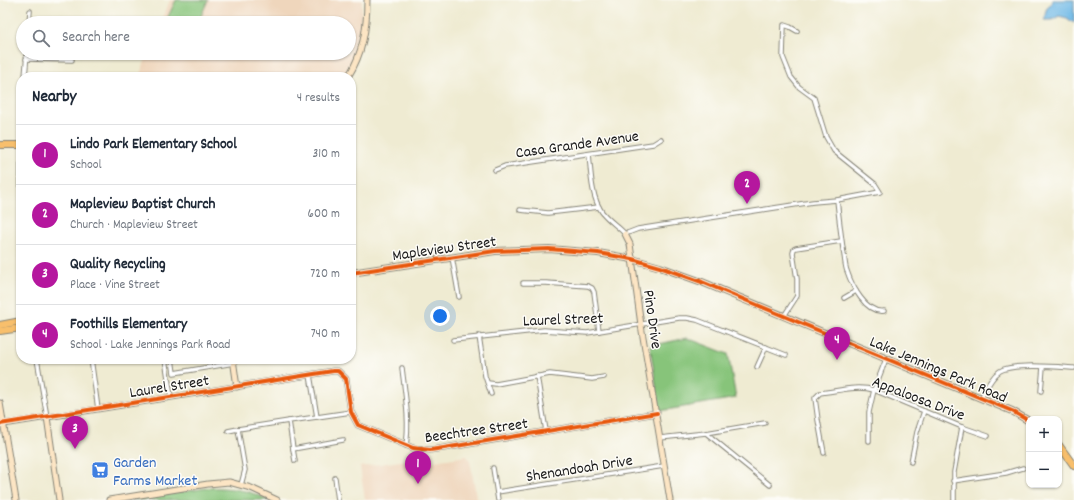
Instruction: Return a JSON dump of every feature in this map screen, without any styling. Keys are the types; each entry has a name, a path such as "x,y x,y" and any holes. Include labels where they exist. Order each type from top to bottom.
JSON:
{"main road":[{"path":"0,148 3,145 16,145"},
{"name":"Mapleview Street","path":"356,272 452,257 511,250 549,249 590,252"},
{"name":"Lake Jennings Park Road","path":"590,252 632,259 660,266 702,282 1012,411 1026,419"},
{"path":"0,325 16,323"},
{"path":"0,331 16,329"},
{"path":"1062,449 1074,466"}],"street":[{"path":"350,72 360,52 366,32 367,0"},
{"path":"30,11 30,16"},
{"path":"625,234 638,229 814,202 837,200 880,192 875,184 834,151 826,137 814,98 799,87 791,77 783,57 784,25 797,31"},
{"path":"25,72 26,60"},
{"name":"Casa Grande Avenue","path":"495,170 505,166 653,144 661,139"},
{"name":"Pino Drive","path":"588,154 596,199 599,207 625,234 630,244 641,324 670,500"},
{"path":"837,200 841,241 846,270 856,291 865,303 871,308 880,312 884,311"},
{"path":"520,210 548,212 599,207"},
{"path":"784,316 797,296 798,289 794,249 841,241"},
{"path":"452,257 458,297"},
{"path":"523,283 588,286 592,288 594,292 599,331"},
{"path":"844,298 856,291"},
{"path":"678,318 680,311"},
{"name":"Laurel Street","path":"453,340 544,330 587,333 678,318 697,320 786,355"},
{"path":"479,336 485,376 491,394"},
{"path":"757,367 766,347"},
{"path":"869,441 869,412 874,390 886,358"},
{"path":"38,364 60,500"},
{"path":"92,364 98,409"},
{"path":"166,364 171,397"},
{"path":"173,364 174,373 218,364"},
{"path":"233,364 237,387"},
{"path":"981,398 990,381 1000,371 1010,367 1074,368"},
{"path":"1042,391 1043,367"},
{"path":"402,368 408,417 406,446"},
{"name":"Laurel Street","path":"2,424 333,371 341,374"},
{"name":"Beechtree Street","path":"341,374 346,379 351,412 358,425 406,446 419,449 432,450 656,413"},
{"path":"488,383 496,384 550,374 592,379 604,377"},
{"path":"310,375 317,417"},
{"path":"537,376 546,431"},
{"name":"Appaloosa Drive","path":"824,453 818,420 817,396 820,394 857,388 874,390 962,427 988,436"},
{"path":"0,403 2,424 16,500"},
{"path":"911,462 917,432 924,411"},
{"path":"228,431 351,412"},
{"path":"289,421 295,461"},
{"path":"660,438 706,433 765,423"},
{"path":"954,500 953,481 955,459 962,427"},
{"path":"238,429 244,470 241,485"},
{"path":"706,433 770,485"},
{"path":"293,449 343,440"},
{"name":"Shenandoah Drive","path":"497,492 664,466"},
{"path":"493,468 498,500"},
{"path":"953,481 1006,473 1023,468"},
{"path":"335,478 338,500"},
{"path":"109,500 229,482 261,491 278,500"}],"shaded area":[{"path":"170,0 362,0 361,37 356,56 356,16 164,16"},
{"path":"145,60 354,60 347,72 141,72"},
{"path":"467,456 470,461 477,500 365,500 360,467 414,459 421,463"}],"green space":[{"path":"176,0 208,0 201,16 168,16"},
{"path":"687,338 728,354 736,398 660,411 650,346"},
{"path":"207,488 239,490 269,500 130,500"}],"water":[{"path":"1053,0 1074,0 1074,23 1067,18 1059,16 1052,20 1044,20 1046,10"}],"cycle path":[{"path":"356,272 495,251 549,249 598,253 632,259 702,282 1012,411 1026,419"},
{"path":"0,424 333,371 338,371 346,379 351,412 358,425 413,448 430,450 444,448 657,413"}],"place":[{"name":"Mapleview Baptist Church","path":"747,204"},
{"name":"Foothills Elementary","path":"837,360"},
{"name":"Quality Recycling","path":"75,449"},
{"name":"Garden Farms Market","path":"100,470"},
{"name":"Lindo Park Elementary School","path":"418,484"}]}
